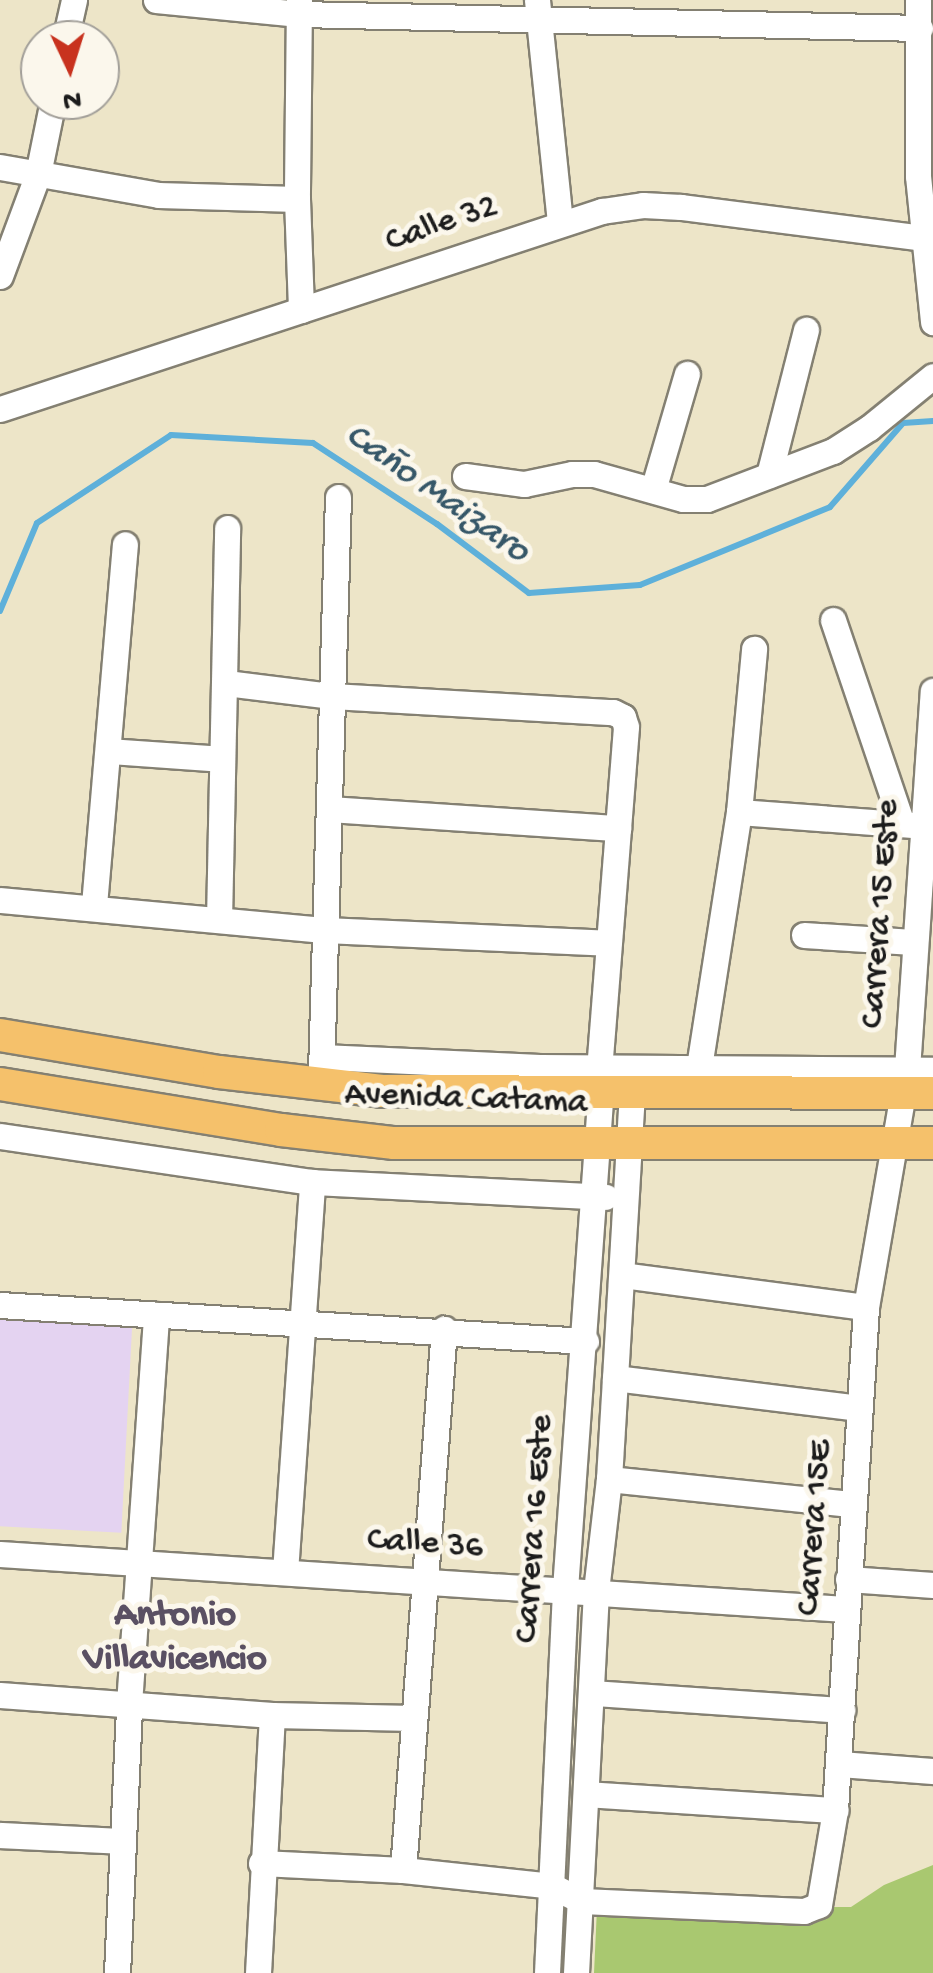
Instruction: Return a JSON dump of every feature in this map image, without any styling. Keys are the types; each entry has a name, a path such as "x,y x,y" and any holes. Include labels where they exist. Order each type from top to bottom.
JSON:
{"main road":[{"name":"Avenida Catama","path":"0,1034 219,1072 321,1071 382,1091 919,1081"},
{"name":"Avenida Catama","path":"0,1084 280,1130 394,1143 933,1143"}],"street":[{"path":"156,0 920,28"},
{"path":"918,0 926,176 922,238 933,322"},
{"path":"299,7 296,200 301,310"},
{"path":"537,11 560,222"},
{"path":"0,276 38,174 49,120"},
{"path":"0,167 158,196 296,200"},
{"name":"Calle 32","path":"1,412 32,396 560,222 643,205 922,238"},
{"path":"768,475 806,330"},
{"path":"653,490 688,374"},
{"path":"464,476 524,484 572,474 594,474 683,499 706,499 833,451 869,428 933,376"},
{"path":"321,1071 338,497"},
{"path":"219,920 227,528"},
{"path":"94,905 125,544"},
{"path":"739,812 912,825 833,620"},
{"path":"698,1067 739,812 754,649"},
{"path":"226,683 332,696"},
{"name":"Carrera 15 Este","path":"894,1140 919,1081 912,825 933,691"},
{"name":"Carrera 16 Este","path":"332,696 613,712 623,717 626,728 607,943 611,1084 597,1144 586,1341 564,1589 547,1973"},
{"path":"109,751 222,759"},
{"path":"330,809 618,828"},
{"path":"0,900 94,905 326,930 607,943"},
{"path":"804,935 914,942"},
{"path":"611,1084 698,1067 919,1081"},
{"name":"Carrera 16 Este","path":"576,1973 596,1591 609,1478 630,1144 611,1084"},
{"path":"0,1136 312,1182 626,1198"},
{"name":"Carrera 15E","path":"582,1901 804,1911 819,1905 839,1764 845,1609 866,1306 894,1140"},
{"path":"285,1572 312,1182"},
{"path":"622,1275 866,1306"},
{"path":"0,1305 305,1320 586,1341"},
{"path":"117,1973 129,1704 156,1315"},
{"path":"403,1870 444,1329"},
{"path":"616,1378 859,1408"},
{"path":"609,1478 853,1504"},
{"name":"Calle 36","path":"0,1554 845,1609"},
{"path":"848,1579 933,1585"},
{"path":"593,1694 842,1710"},
{"path":"0,1695 272,1715 414,1718"},
{"path":"258,1973 272,1715"},
{"path":"839,1764 933,1771"},
{"path":"586,1794 835,1810"},
{"path":"0,1835 123,1841"},
{"path":"261,1863 403,1870 552,1886 582,1901"}],"shaded area":[{"path":"0,1306 133,1313 121,1533 0,1526"}],"green space":[{"path":"933,1865 933,1973 594,1973 597,1908 851,1907 884,1885"}],"waterway":[{"name":"Caño Maizaro","path":"0,611 37,523 171,435 313,443 437,524 529,593 640,585 830,507 903,423 933,421"}],"district":[{"name":"Antonio Villavicencio","path":"175,1639"}]}
